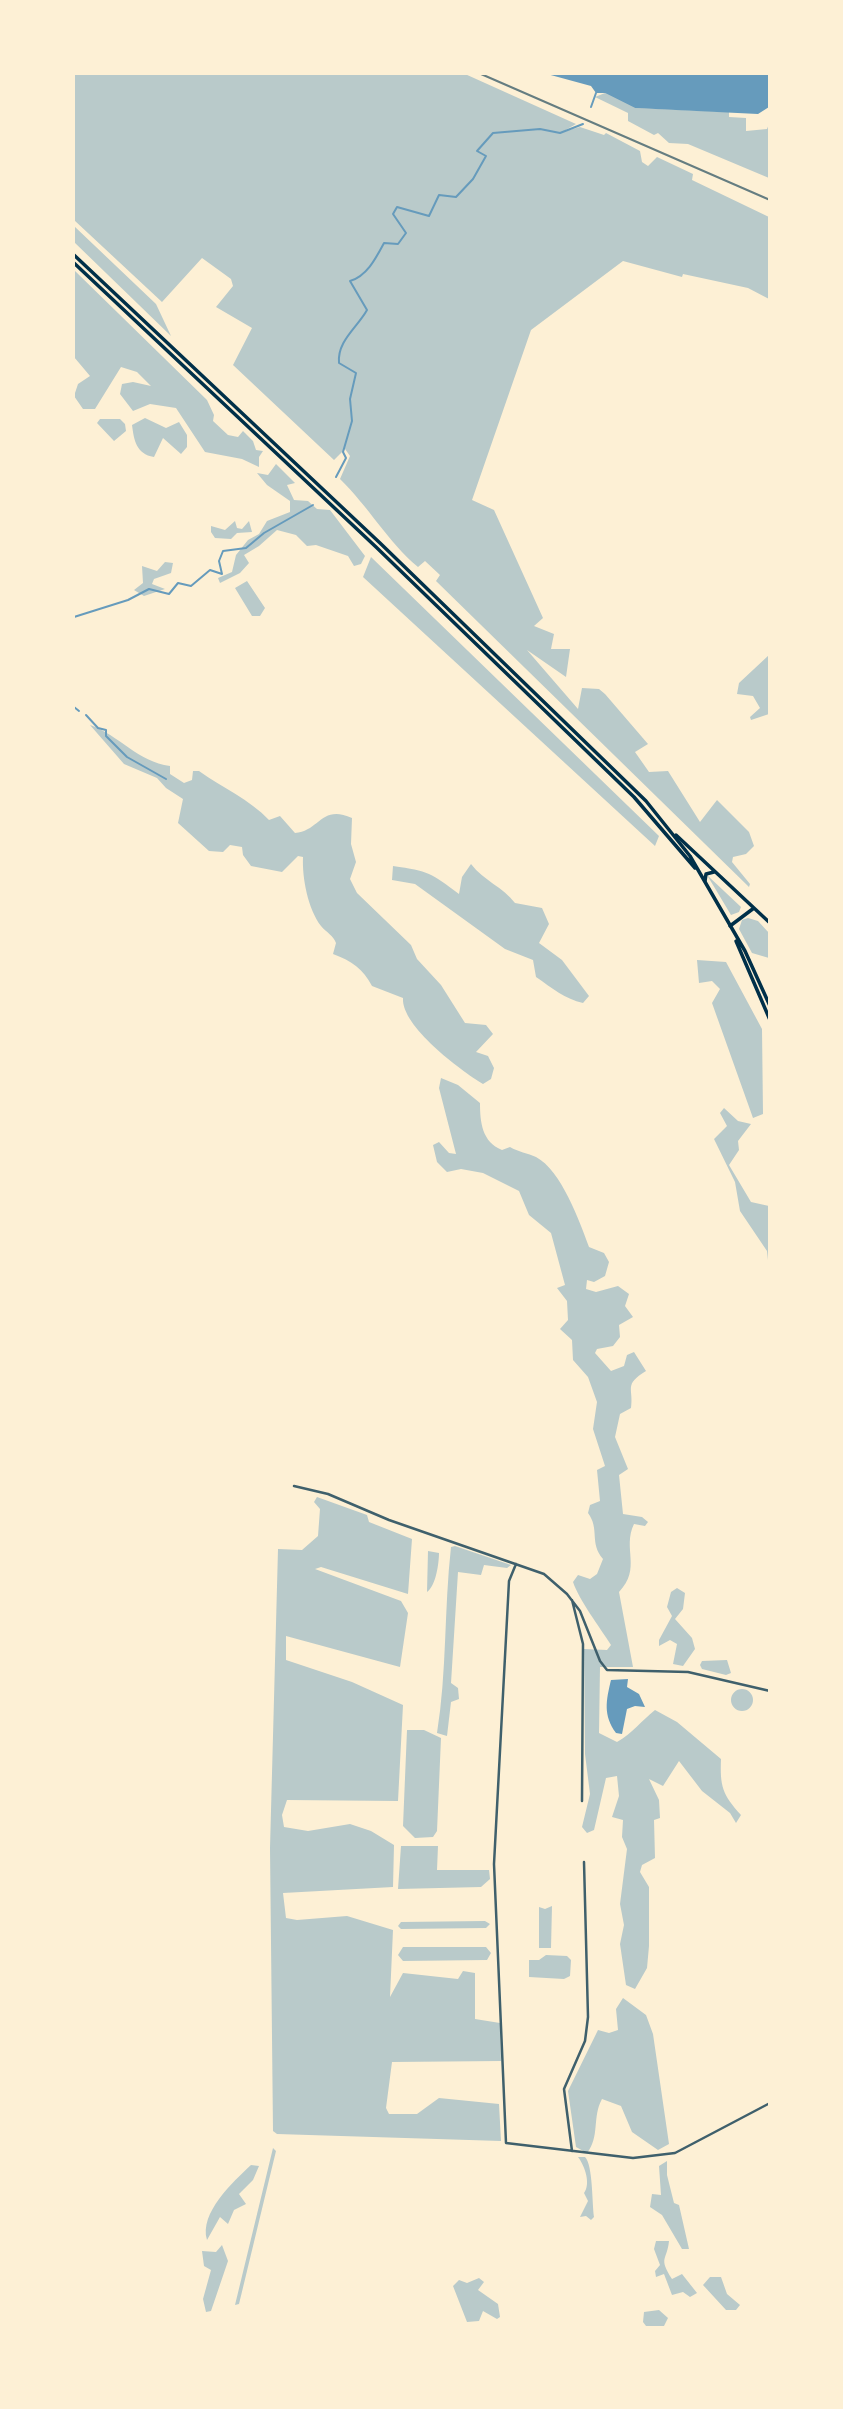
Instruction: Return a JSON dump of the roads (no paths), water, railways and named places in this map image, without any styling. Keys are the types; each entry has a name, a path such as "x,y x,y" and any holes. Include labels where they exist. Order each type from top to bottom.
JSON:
{"main road":[{"path":"74,255 429,589 643,798 676,835 769,923"},
{"path":"74,263 376,547 610,774 657,822 705,881"},
{"path":"676,835 745,951 769,1006"},
{"path":"705,881 706,874 716,872"},
{"path":"730,926 754,908"},
{"path":"730,926 769,1020"}],"street":[{"path":"294,1486 328,1494 389,1520 544,1574 572,1600 584,1619 600,1661 607,1670 688,1672 769,1691"},
{"path":"516,1564 509,1581 494,1864 506,2143 572,2153 633,2158 675,2153 769,2103"},
{"path":"572,1600 583,1644 582,1801"},
{"path":"572,2153 564,2089 585,2041 588,2017 584,1862"}],"water":[{"path":"547,74 769,74 769,107 758,114 635,108 605,93 596,93 591,86"},
{"path":"628,1679 627,1687 639,1694 645,1707 627,1709 622,1734 616,1733 609,1720 607,1701 611,1680"}],"waterway":[{"path":"591,107 596,93"},
{"path":"336,477 346,458 343,452 352,421 350,399 356,373 339,363 339,355 344,341 367,310 350,281 366,271 384,243 398,244 406,233 393,214 397,207 429,216 439,195 456,197 473,179 486,156 477,151 493,133 540,129 560,133 583,124"},
{"path":"74,617 128,600 149,589 169,594 178,583 191,586 210,570 222,574 219,561 223,551 246,548 264,533 313,505"},
{"path":"74,707 79,711"},
{"path":"86,715 98,728 106,730 106,736 127,757 166,779"}],"railway":[{"path":"481,74 770,200"}]}
